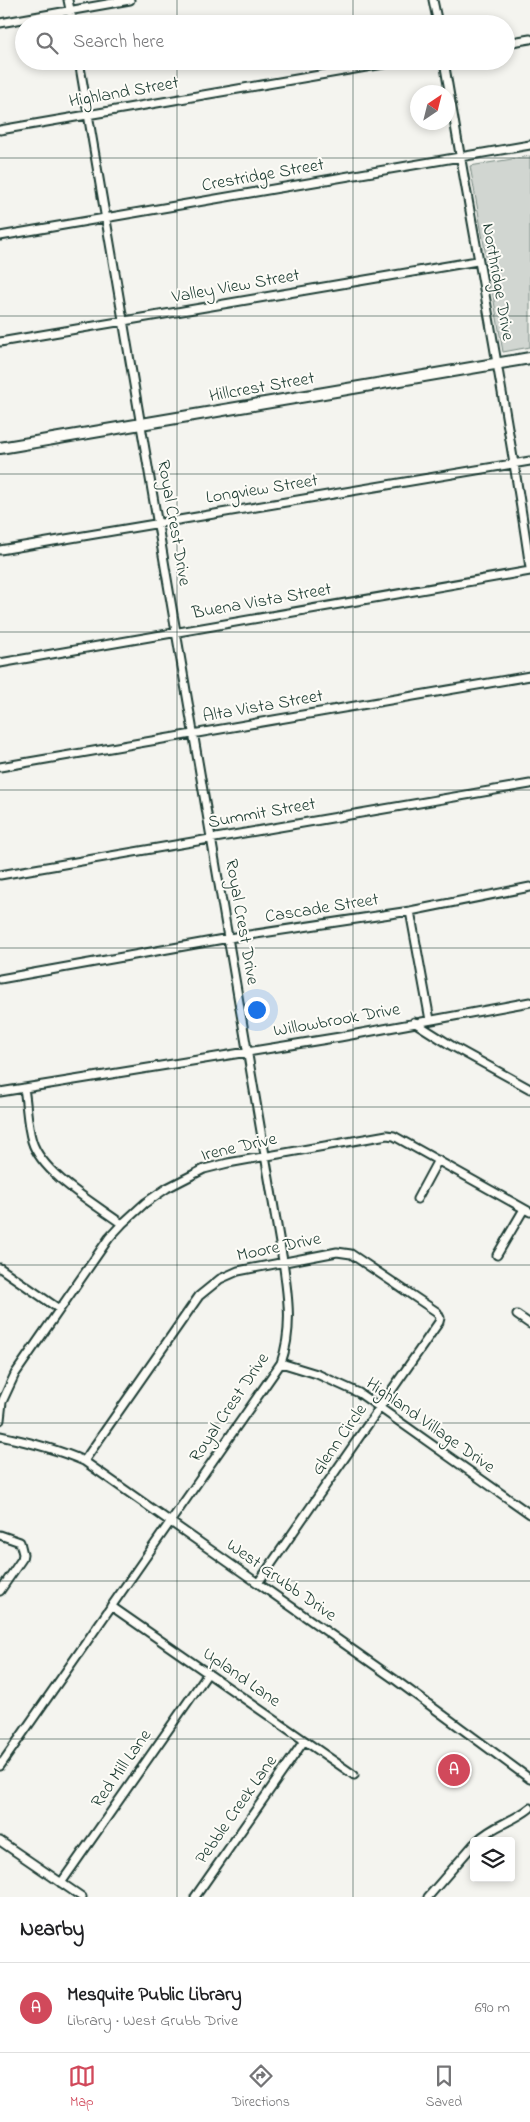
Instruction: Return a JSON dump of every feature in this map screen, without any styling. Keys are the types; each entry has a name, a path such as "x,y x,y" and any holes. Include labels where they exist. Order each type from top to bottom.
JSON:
{"street":[{"path":"68,0 71,15"},
{"path":"47,15 130,0"},
{"path":"433,0 436,15"},
{"path":"0,23 15,20"},
{"path":"515,42 530,39"},
{"name":"Royal Crest Drive","path":"0,1766 280,1363 287,1346 290,1311 81,70"},
{"name":"Highland Street","path":"0,130 348,70"},
{"name":"Northridge Drive","path":"445,70 477,260 515,463 530,569"},
{"name":"Crestridge Street","path":"0,236 530,145"},
{"name":"Valley View Street","path":"0,342 477,260"},
{"name":"Hillcrest Street","path":"0,448 530,358"},
{"name":"Longview Street","path":"0,550 530,461"},
{"name":"Buena Vista Street","path":"0,663 530,569"},
{"name":"Alta Vista Street","path":"0,767 530,676"},
{"name":"Summit Street","path":"0,874 530,784"},
{"name":"Cascade Street","path":"0,979 228,938 410,911 530,887"},
{"path":"410,911 430,1020"},
{"name":"Willowbrook Drive","path":"0,1092 378,1030 530,1002"},
{"path":"414,1022 452,1046 530,1089"},
{"path":"24,1088 32,1141 42,1161 52,1172 122,1224"},
{"name":"Irene Drive","path":"0,1420 2,1402 15,1374 109,1238 146,1203 167,1188 204,1169 265,1156 387,1135 394,1136 527,1211"},
{"path":"417,1199 438,1160"},
{"path":"497,1255 527,1211"},
{"name":"Moore Drive","path":"84,1462 199,1296 220,1279 238,1271 337,1252 351,1254 437,1312"},
{"path":"0,1268 59,1309"},
{"name":"Glenn Circle","path":"258,1583 439,1322 440,1318 437,1312"},
{"path":"517,1315 530,1324"},
{"name":"Highland Village Drive","path":"280,1363 317,1374 359,1393 530,1514"},
{"name":"West Grubb Drive","path":"0,1436 32,1442 64,1452 84,1462 258,1583 530,1779"},
{"path":"0,1535 20,1542 22,1547 22,1559 0,1591"},
{"name":"Upland Lane","path":"111,1606 354,1775"},
{"name":"Red Mill Lane","path":"61,1883 208,1673"},
{"name":"Pebble Creek Lane","path":"195,1897 304,1741"},
{"path":"481,1837 491,1828 521,1815 530,1808"},
{"path":"0,1841 82,1897"},
{"path":"428,1897 470,1849"}],"shaded area":[{"path":"530,156 530,347 503,352 470,166"}],"place":[{"name":"Mesquite Public Library","path":"454,1770"}]}
